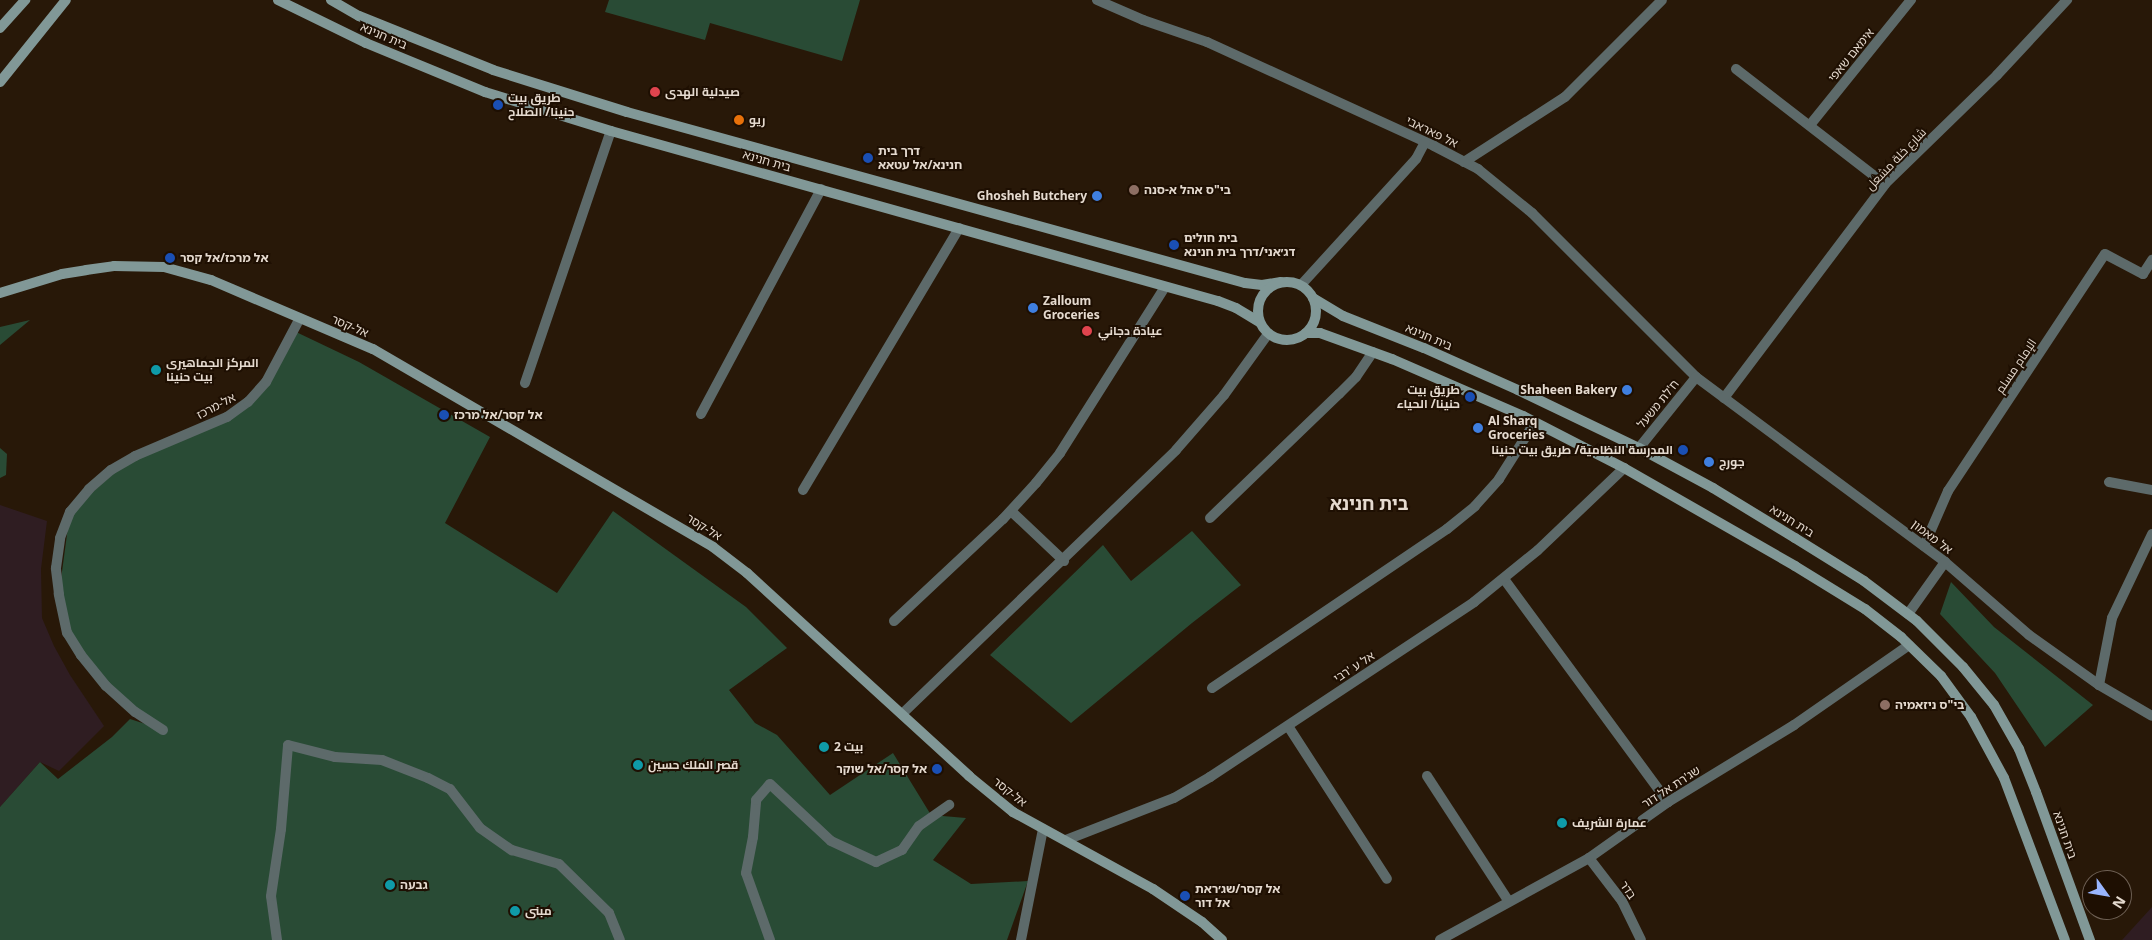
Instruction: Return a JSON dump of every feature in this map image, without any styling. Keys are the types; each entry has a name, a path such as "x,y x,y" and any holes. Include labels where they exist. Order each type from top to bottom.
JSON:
{"street":[{"path":"0,28 25,0"},
{"path":"0,82 66,0"},
{"name":"בית חנינא","path":"278,0 366,43 485,92 611,131 1166,286 1236,308 1259,322"},
{"name":"בית חנינא","path":"331,0 359,16 494,70 627,112 1245,283 1262,285 1281,282"},
{"name":"אל פאראבי","path":"1097,0 1143,20 1207,42 1425,142 1478,169 1532,213 1696,377"},
{"path":"1464,162 1574,89 1616,44 1662,0"},
{"name":"אימאם שאפי","path":"1810,125 1911,0"},
{"name":"شارع خلة مشعل","path":"1724,398 1885,184 1997,75 2067,0"},
{"path":"1736,69 1885,184"},
{"path":"525,383 611,131"},
{"path":"1302,285 1416,159 1425,142"},
{"path":"701,414 821,189"},
{"path":"803,490 959,228"},
{"name":"الإمام مسلم","path":"1924,546 1948,491 2105,254 2143,274 2152,260"},
{"path":"0,293 78,271 114,266 164,267 212,280 300,318"},
{"path":"1306,333 1316,318 1316,308 1313,298 1302,285 1292,282 1281,282 1264,292 1259,301 1257,312 1259,322 1268,334 1277,339 1287,341 1306,333 1320,333 1373,352 1535,422 1624,468 1865,609 1910,645 1941,676 1972,717 2004,778 2066,940"},
{"path":"894,621 1011,511 1060,453 1166,286"},
{"name":"בית חנינא","path":"1313,298 1343,316 1518,390 1639,448 1713,488 1803,542 1864,581 1908,614 1963,667 1994,705 2010,734 2036,792 2090,940"},
{"name":"אל-קסר","path":"300,318 373,349 714,547 747,573 969,776 1006,806 1043,829 1153,889 1202,922 1222,940"},
{"name":"אל-מרכז","path":"163,730 135,712 106,686 81,655 68,633 58,594 56,568 60,538 70,512 89,489 111,470 135,456 227,417 248,402 266,382 300,318"},
{"path":"902,714 1064,560 1176,450 1224,395 1268,334"},
{"path":"1210,518 1356,377 1373,352"},
{"name":"אל מאמון","path":"1696,377 1945,562 2029,635 2099,685 2152,716"},
{"name":"ח'לת משעל","path":"1639,448 1696,377"},
{"path":"1212,688 1447,529 1475,506 1499,479 1535,422"},
{"name":"אל ע 'רבי","path":"1066,840 1174,798 1210,777 1474,602 1504,579 1624,468"},
{"path":"2109,482 2152,490"},
{"path":"1011,511 1064,560"},
{"path":"2099,685 2112,618 2152,534"},
{"path":"1908,614 1945,562"},
{"path":"1504,579 1668,802"},
{"name":"שג'רת אל דור","path":"1440,940 1589,858 1668,802 1794,725 1910,645"},
{"path":"1288,726 1386,880"},
{"path":"277,940 271,896 281,829 288,745 335,757 382,760 450,789 480,828 504,845 512,850 559,864 609,913 620,940"},
{"path":"1427,776 1509,902"},
{"path":"770,940 746,873 753,837 756,800 770,784 831,840 876,862 902,850 919,826 949,805"},
{"path":"1021,940 1043,829"},
{"name":"בדר","path":"1589,858 1622,901 1641,940"}],"shaded area":[{"path":"0,505 47,521 41,569 42,618 54,646 70,675 104,726 59,771 40,762 0,807"},
{"path":"2152,907 2152,940 2122,940"}],"green space":[{"path":"609,0 860,0 842,61 710,23 705,40 605,12"},
{"path":"30,320 0,345 0,327"},
{"path":"294,331 359,362 490,437 445,523 557,593 613,511 746,607 787,648 729,690 755,723 777,735 830,795 893,753 931,815 966,818 933,860 971,884 1028,881 1007,940 0,940 0,807 40,762 58,779 112,737 130,719 161,729 96,674 67,633 59,594 70,512 129,460 248,402"},
{"path":"0,448 7,454 6,475 0,478"},
{"path":"1192,531 1241,585 1071,723 990,655 1103,545 1131,581"},
{"path":"1951,582 1994,627 2093,705 2045,747 1995,673 1940,614"}],"place":[{"name":"صيدلية الهدى","path":"655,92"},
{"name":"طريق بيت حنينا/ الصلاح","path":"498,105"},
{"name":"ريو","path":"739,120"},
{"name":"דרך בית חנינא/אל עטאא","path":"868,158"},
{"name":"בי\"ס אהל א-סנה","path":"1134,190"},
{"name":"Ghosheh Butchery","path":"1097,196"},
{"name":"בית חולים דג׳אני/דרך בית חנינא","path":"1174,245"},
{"name":"אל מרכז/אל קסר","path":"170,258"},
{"name":"Zalloum Groceries","path":"1033,308"},
{"name":"عيادة دجاني","path":"1087,331"},
{"name":"المركز الجماهيري بيت حنينا","path":"156,370"},
{"name":"Shaheen Bakery","path":"1627,390"},
{"name":"طريق بيت حنينا/ الحياء","path":"1470,397"},
{"name":"אל קסר/אל מרכז","path":"444,415"},
{"name":"Al Sharq Groceries","path":"1478,428"},
{"name":"المدرسة النظامية/ طريق بيت حنينا","path":"1683,450"},
{"name":"جورج","path":"1709,462"},
{"name":"בי\"ס ניזאמיה","path":"1885,705"},
{"name":"بيت 2","path":"824,747"},
{"name":"قصر الملك حسين","path":"638,765"},
{"name":"אל קסר/אל שוקר","path":"937,769"},
{"name":"عمارة الشريف","path":"1562,823"},
{"name":"גבעה","path":"390,885"},
{"name":"אל קסר/שג׳ראת אל דור","path":"1185,896"},
{"name":"مبنى","path":"515,911"}],"district":[{"name":"בית חנינא","path":"1369,503"}]}
